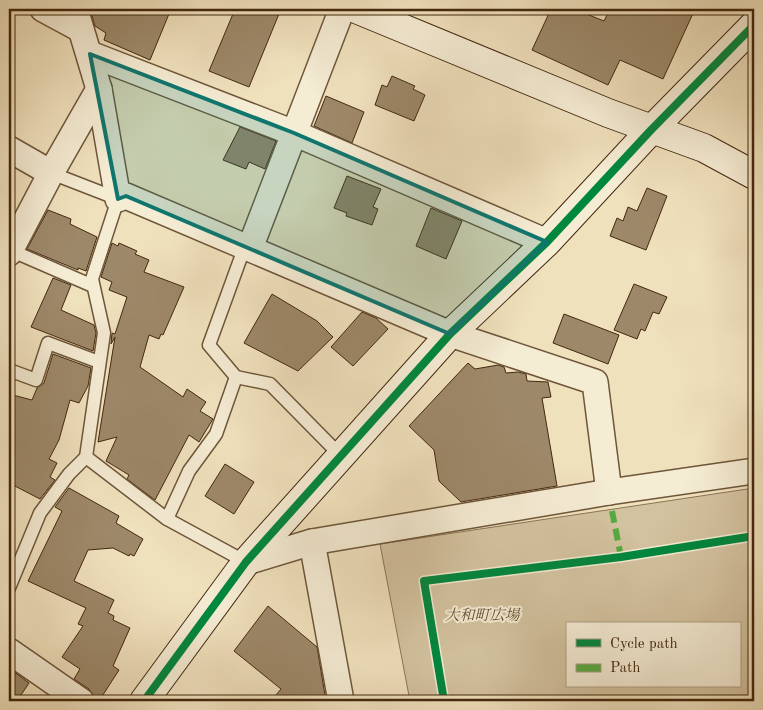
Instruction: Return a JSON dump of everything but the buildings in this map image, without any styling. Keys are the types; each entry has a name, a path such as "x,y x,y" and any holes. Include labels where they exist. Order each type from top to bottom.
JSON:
{"street":[{"path":"43,9 78,19 99,89 118,199 126,196 450,334 595,382 609,492"},
{"path":"248,247 342,9"},
{"path":"356,9 650,130 704,148 754,175"},
{"path":"144,701 246,562 450,334 547,242 650,130 754,25"},
{"path":"90,54 294,133 547,242"},
{"path":"10,252 51,173 99,89"},
{"path":"9,149 51,173"},
{"path":"246,562 312,542 609,492 754,470"},
{"path":"312,542 341,701"},
{"path":"9,651 81,701"}],"lane":[{"path":"9,588 40,513 69,474 86,457 104,333 92,279 118,199 51,173"},
{"path":"248,247 209,345 236,377 270,384 341,456"},
{"path":"10,252 93,286"},
{"path":"9,370 36,380 48,343 100,362"},
{"path":"167,519 189,471 216,434 236,377"},
{"path":"86,457 167,519 246,562"}],"highlighted area":[{"path":"90,54 294,133 547,242 450,334 126,196 118,199"}],"green space":[{"name":"大和町広場","path":"754,488 754,701 410,701 380,544"}],"marked path":[{"path":"612,511 621,557"}],"cycle path":[{"path":"144,701 246,562 450,334 547,242 651,130 754,25"},
{"path":"444,701 424,581 621,557 754,536"}]}
